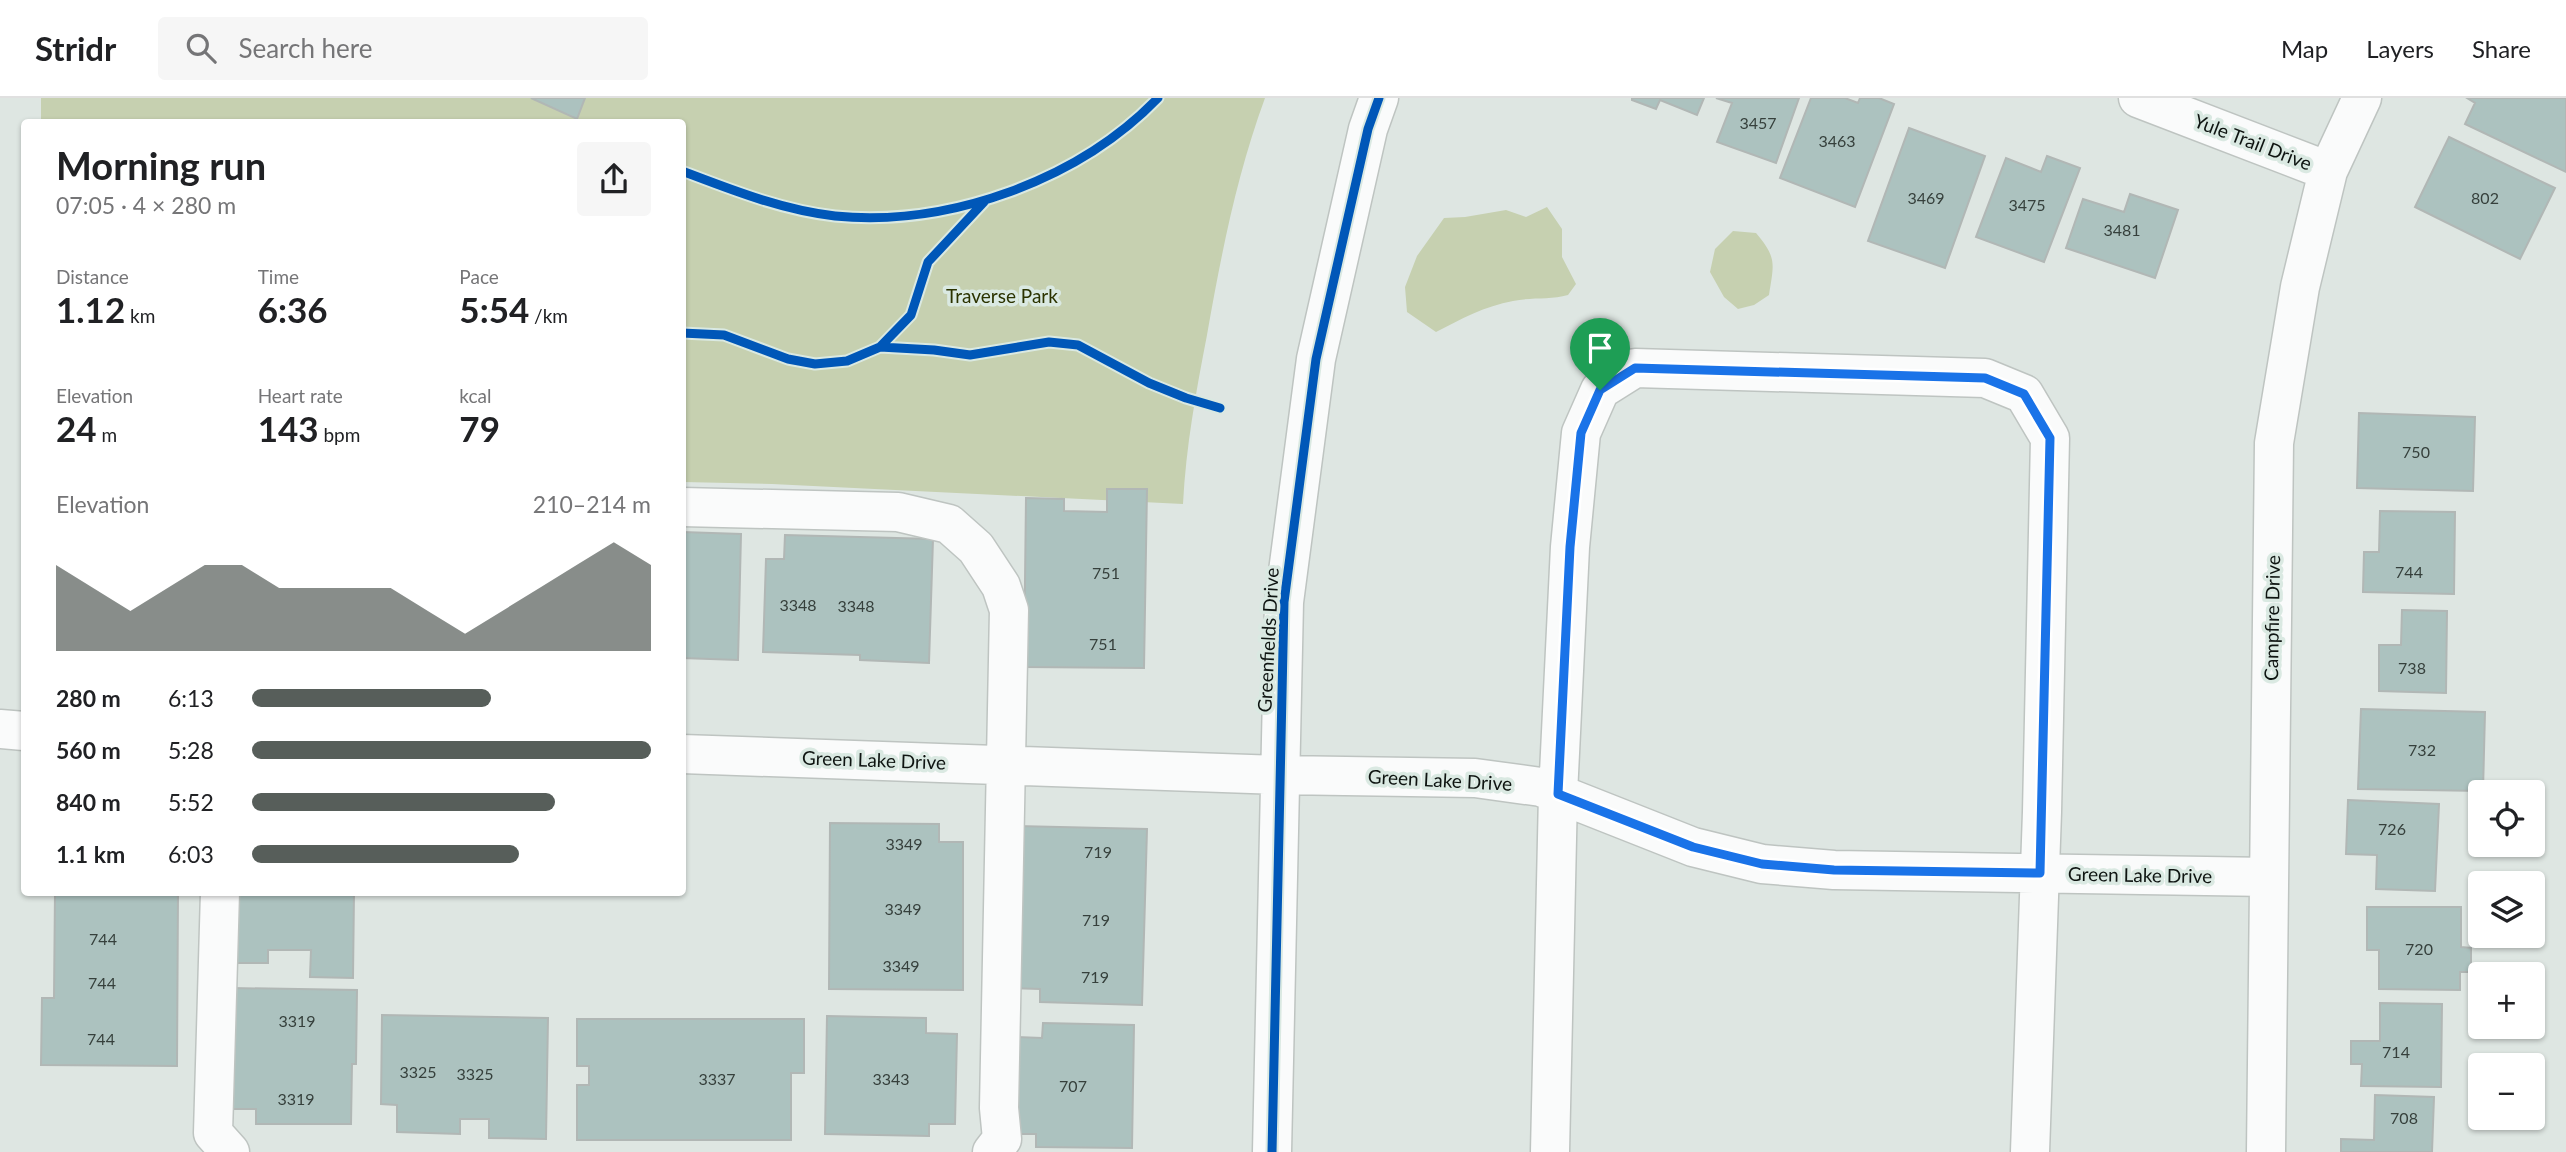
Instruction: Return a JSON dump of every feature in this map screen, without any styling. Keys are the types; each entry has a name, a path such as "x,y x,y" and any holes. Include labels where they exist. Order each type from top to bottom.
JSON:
{"street":[{"name":"Greenfields Drive","path":"1272,1152 1284,602 1316,359 1368,129 1379,98"},
{"name":"Yule Trail Drive","path":"2138,98 2328,171"},
{"name":"Campfire Drive","path":"2266,1152 2274,443 2300,287 2328,171 2362,98"},
{"path":"1550,1152 1558,794 1570,547 1581,433 1600,390 1635,368 1985,378 2024,394 2050,438 2040,873 2030,1152"},
{"path":"686,507 898,512 949,524 976,548 1001,586 1009,610 999,1108 1002,1139 992,1152"},
{"path":"0,729 21,731"},
{"name":"Green Lake Drive","path":"686,754 1280,775 1475,778 1541,787 1693,847 1762,864 1834,870 2269,877"},
{"path":"220,896 213,1133 229,1152"}],"green space":[{"name":"Traverse Park","path":"41,98 1265,98 1238,185 1218,275 1192,419 1183,504 686,482 686,119 41,119"},
{"path":"1547,207 1562,229 1562,257 1576,284 1568,295 1503,303 1436,332 1407,312 1405,287 1417,256 1444,218 1506,210 1526,217"},
{"path":"1733,231 1756,233 1768,249 1772,261 1769,295 1754,305 1738,309 1724,297 1710,272 1715,249"}],"building":[{"path":"531,98 585,98 577,119"},
{"path":"1632,98 1704,98 1697,115 1660,100 1656,109"},
{"path":"1716,98 1799,98 1776,163 1717,142 1732,103"},
{"path":"1811,98 1845,98 1858,103 1860,98 1879,98 1894,104 1855,207 1780,178"},
{"path":"2467,98 2566,98 2566,172 2465,124 2475,103"},
{"path":"1909,128 1985,156 1945,268 1868,241"},
{"path":"2449,137 2555,188 2520,259 2415,207"},
{"path":"2047,156 2080,168 2044,262 1976,237 2006,158 2041,172"},
{"path":"2130,194 2178,210 2155,278 2066,248 2083,199 2124,212"},
{"path":"2359,413 2475,417 2473,491 2357,488"},
{"path":"1107,489 1147,489 1144,668 1024,667 1026,498 1064,499 1064,511 1107,512"},
{"path":"2380,511 2455,512 2454,594 2363,592 2364,552 2379,552"},
{"path":"686,532 741,534 738,660 686,658"},
{"path":"785,535 933,539 929,663 860,660 860,655 763,652 766,559 784,559"},
{"path":"2402,610 2447,611 2446,693 2379,691 2379,645 2401,645"},
{"path":"2361,709 2485,712 2483,780 2468,780 2468,791 2358,789"},
{"path":"2348,800 2439,804 2435,891 2376,889 2377,855 2346,854"},
{"path":"830,823 939,824 939,842 963,842 963,990 829,989"},
{"path":"1016,826 1147,829 1142,1005 1040,1002 1040,989 1011,988"},
{"path":"55,896 178,896 177,1066 41,1065 42,998 54,998"},
{"path":"235,896 354,896 353,978 310,977 311,950 268,950 268,963 234,963"},
{"path":"2367,907 2461,907 2461,947 2471,948 2471,962 2468,962 2468,972 2460,972 2460,990 2379,989 2379,950 2367,950"},
{"path":"231,988 357,990 356,1064 352,1064 351,1124 256,1124 256,1109 230,1109"},
{"path":"2380,1003 2442,1004 2441,1087 2361,1086 2362,1064 2351,1064 2351,1041 2380,1041"},
{"path":"382,1015 548,1018 546,1139 489,1138 489,1119 460,1119 460,1134 397,1132 397,1105 381,1104"},
{"path":"827,1016 926,1018 926,1033 957,1034 955,1124 929,1124 929,1136 825,1134"},
{"path":"577,1019 804,1019 804,1073 791,1073 791,1140 577,1140 577,1085 589,1085 589,1066 577,1066"},
{"path":"1043,1023 1134,1025 1132,1148 1036,1147 1036,1134 1012,1134 1014,1037 1042,1038"},
{"path":"2375,1095 2434,1097 2432,1152 2341,1152 2341,1139 2374,1140"}],"cycle path":[{"path":"686,172 757,198 815,213 878,217 922,214 1010,192 1051,174 1090,153 1126,127 1158,98"},
{"path":"1272,1152 1284,602 1316,359 1368,129 1379,98"},
{"path":"686,333 724,335 788,359 815,364 847,361 880,347 911,315 928,262 984,202"},
{"path":"880,347 970,355 1049,342 1078,345 1149,383 1220,408"}],"route":[{"path":"1635,368 1985,378 2024,394 2050,438 2040,873 1834,870 1762,864 1693,847 1558,794 1570,547 1581,433 1600,390 1635,368"}]}
